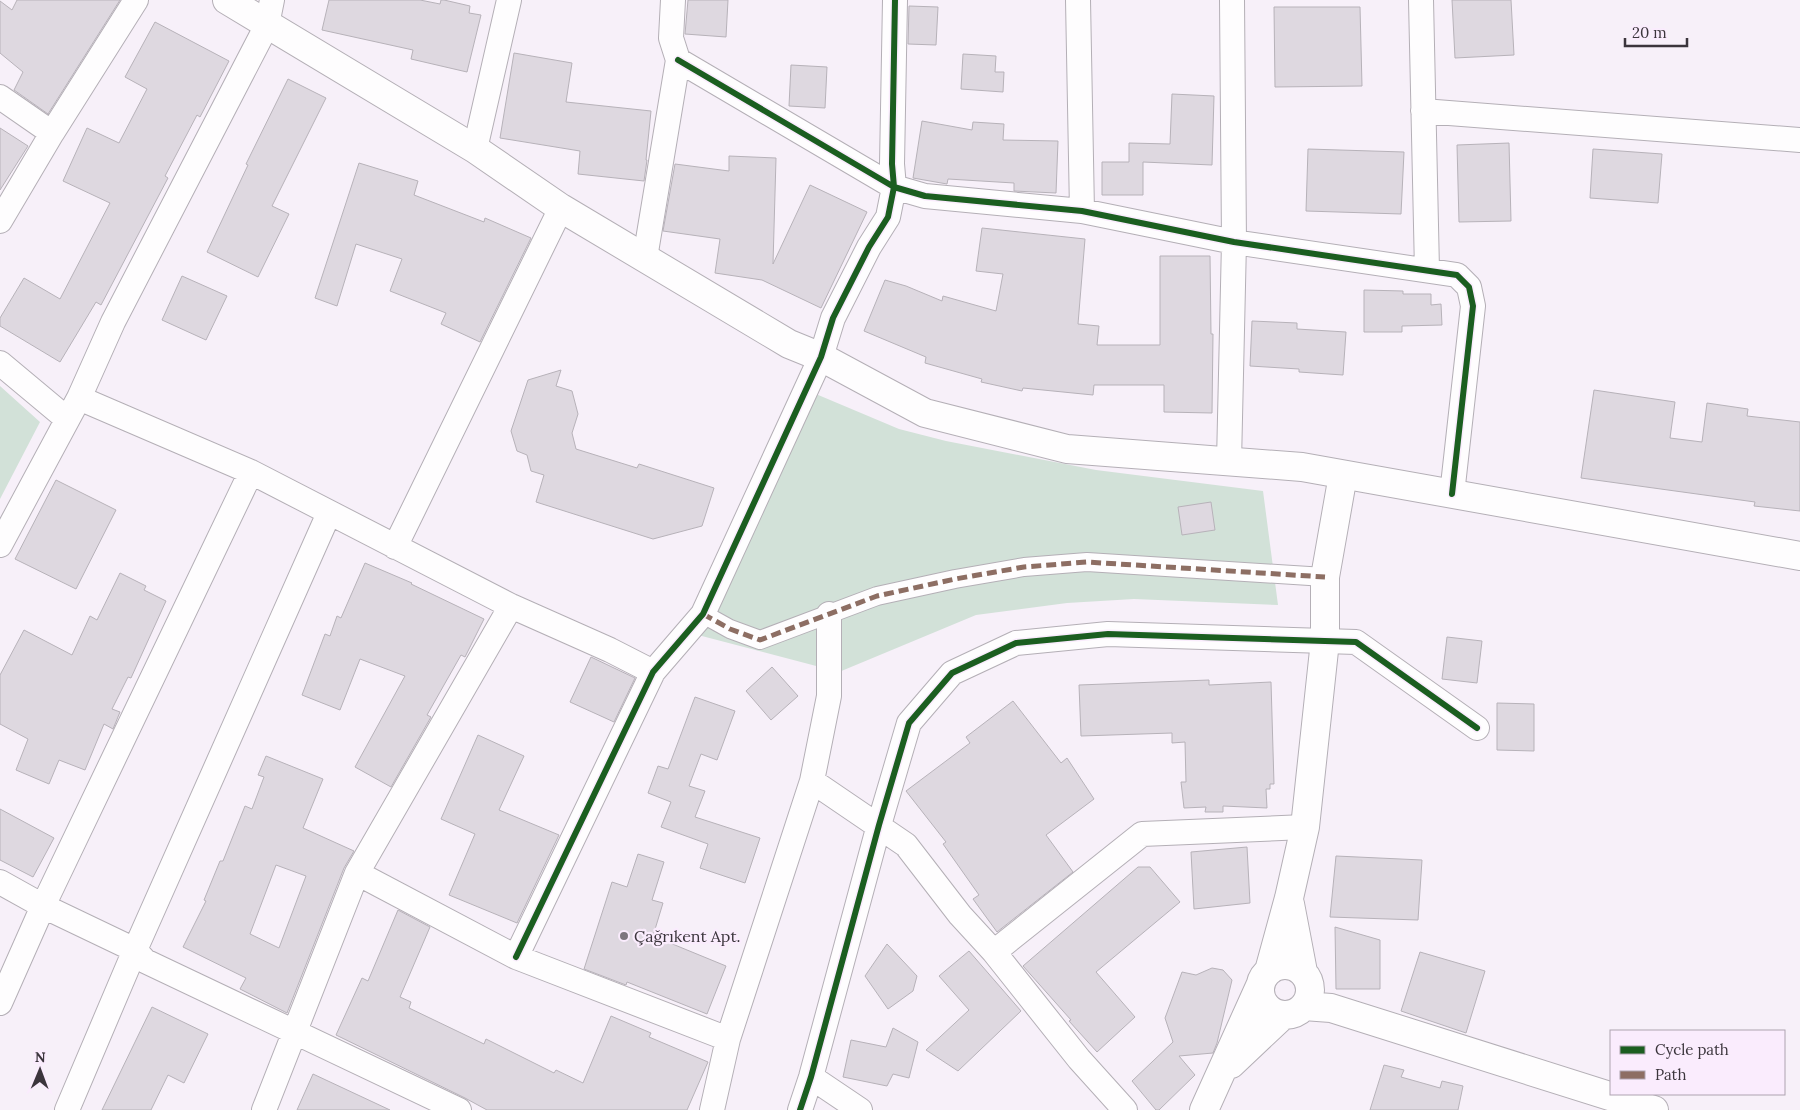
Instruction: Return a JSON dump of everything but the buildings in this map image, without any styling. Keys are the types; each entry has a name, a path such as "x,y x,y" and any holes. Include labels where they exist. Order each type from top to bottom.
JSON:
{"main road":[{"path":"227,0 269,12 561,208 789,344 821,357 925,413 1067,449 1302,468 1800,556"},
{"path":"1343,475 1325,577 1325,641 1305,827 1289,898 1260,996 1270,1011 1331,1008 1654,1110"},
{"path":"1222,1072 1309,998 1310,989 1308,980 1303,972 1289,898"},
{"path":"1204,1110 1264,979 1277,966 1295,967 1303,972"}],"street":[{"path":"0,220 52,133 136,0"},
{"path":"475,149 509,0"},
{"path":"646,258 678,60 671,38 674,0"},
{"path":"516,957 653,672 703,614 821,357 833,318 869,247 888,216 894,187 892,164 895,0"},
{"path":"1078,0 1082,211"},
{"path":"1229,462 1234,242 1232,0"},
{"path":"1421,0 1427,270"},
{"path":"0,545 79,398 112,322 269,12"},
{"path":"678,60 894,187 925,196 1082,211 1234,242 1458,275 1469,287 1473,306 1452,494"},
{"path":"0,97 52,133"},
{"path":"1423,111 1800,140"},
{"path":"395,547 561,208"},
{"path":"0,363 68,419"},
{"path":"79,398 251,472 510,606 610,650 653,672"},
{"path":"0,1004 43,906 251,472"},
{"path":"67,1110 135,950 329,513"},
{"path":"703,614 730,628 760,640 877,596 954,579 1024,567 1087,562 1325,577"},
{"path":"264,1110 357,874 510,606"},
{"path":"712,1110 728,1039 812,781 829,696 829,614"},
{"path":"800,1110 811,1077 879,824 909,723 952,673 1016,643 1108,634 1356,642 1477,728"},
{"path":"812,781 879,824 906,845 960,915 994,952 1079,1059 1125,1110"},
{"path":"994,952 1142,834 1305,827"},
{"path":"357,874 516,957 728,1039"},
{"path":"0,882 43,906 135,950 145,961 459,1110"},
{"path":"811,1077 860,1110"}],"shaded area":[{"path":"0,386 40,422 0,499"},
{"path":"804,389 899,429 946,441 1096,470 1263,491 1278,605 1134,599 1067,603 976,615 839,672 698,635"}],"marked path":[{"path":"703,614 730,629 760,640 877,596 955,579 1024,567 1087,562 1325,577"}],"cycle path":[{"path":"516,957 653,672 703,614 821,357 833,318 869,247 888,217 894,187 892,164 895,0"},
{"path":"678,60 894,187 925,196 1082,211 1234,242 1457,275 1469,287 1473,306 1452,494"},
{"path":"800,1110 811,1077 879,825 909,723 952,673 1016,643 1108,634 1356,642 1477,728"}],"place":[{"name":"Çağrıkent Apt.","path":"624,936"}]}
